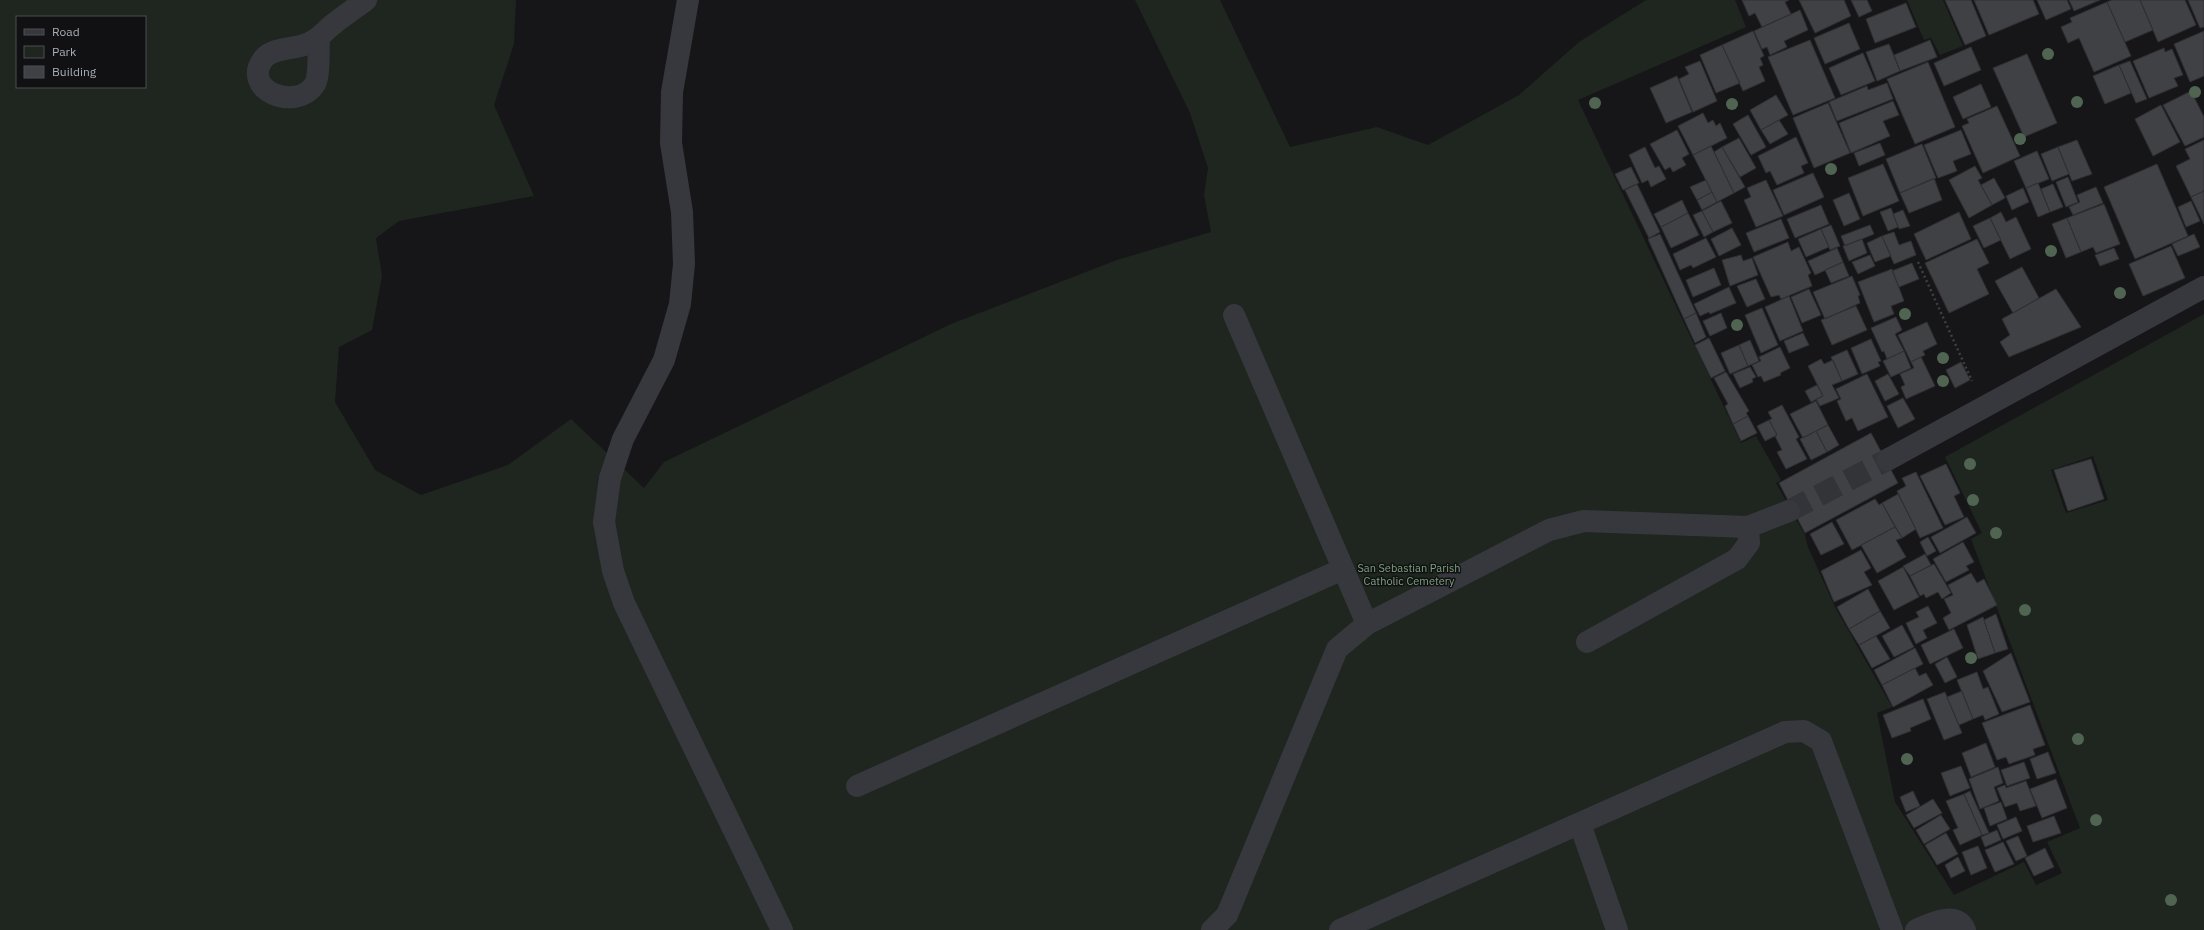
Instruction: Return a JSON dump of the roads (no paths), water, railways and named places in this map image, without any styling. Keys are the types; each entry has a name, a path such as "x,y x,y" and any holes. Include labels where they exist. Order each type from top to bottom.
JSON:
{"lane":[{"path":"319,38 331,26 366,0"},
{"path":"688,0 672,92 671,143 682,220 684,264 680,304 664,360 623,439 610,478 604,522 613,571 624,603 782,930"},
{"path":"1887,460 2204,287"},
{"path":"1234,315 1367,624"},
{"path":"1212,930 1227,915 1337,649 1367,624 1549,530 1584,521 1748,527 1789,511"},
{"path":"1587,642 1737,559 1749,543 1748,527"},
{"path":"857,786 1343,569"},
{"path":"1340,930 1785,732 1804,731 1821,740 1892,930"},
{"path":"1580,824 1617,930"},
{"path":"1916,930 1938,920 1952,919 1964,927 1965,930"}],"tunnel":[{"path":"1789,511 1887,460"}],"park label":[{"name":"San Sebastian Parish Catholic Cemetery","path":"1409,574"}]}
